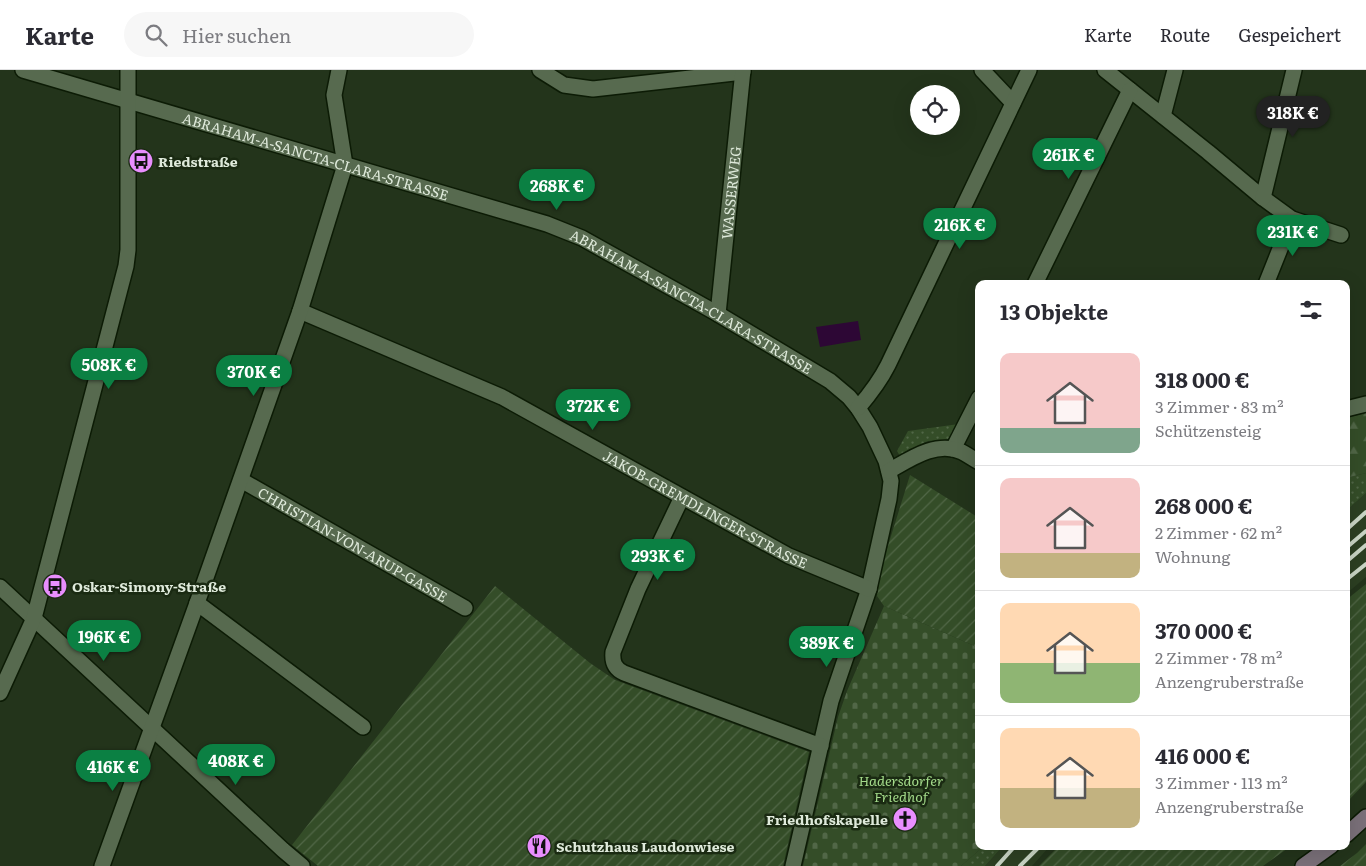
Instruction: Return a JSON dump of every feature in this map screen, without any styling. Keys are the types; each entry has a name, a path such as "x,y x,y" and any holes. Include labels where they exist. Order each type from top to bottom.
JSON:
{"main road":[{"path":"1350,831 1366,817"},
{"path":"1303,866 1325,850"}],"street":[{"name":"ABRAHAM-A-SANCTA-CLARA-STRASSE","path":"23,70 556,227 582,238 718,314 830,381 844,392 870,426 880,448 893,469 889,499 869,589 831,701 793,866"},
{"path":"0,693 34,618 126,266 128,240 128,70"},
{"path":"102,866 300,311 344,165 334,95 339,70"},
{"path":"540,70 564,85 593,89 662,76 743,71"},
{"path":"982,70 1013,103"},
{"path":"858,408 870,395 884,372 1029,70"},
{"path":"1105,70 1263,198 1292,219 1341,235"},
{"path":"1163,116 1175,70"},
{"path":"1263,198 1294,70"},
{"name":"WASSERWEG","path":"718,314 743,71"},
{"path":"1037,280 1130,90"},
{"path":"1268,280 1292,219"},
{"name":"JAKOB-GREMDLINGER-STRASSE","path":"300,311 502,397 790,556 869,589"},
{"path":"1350,408 1366,404"},
{"path":"953,449 975,406"},
{"path":"893,469 930,450 953,449 975,460"},
{"name":"CHRISTIAN-VON-ARUP-GASSE","path":"241,480 465,608"},
{"path":"682,497 638,589 613,652 612,660 616,667 624,673 821,746"},
{"path":"0,587 302,866"},
{"path":"197,603 363,727"}],"shaded area":[{"path":"858,321 861,340 820,347 816,327"},
{"path":"1366,493 1366,577 1350,591 1350,507"},
{"path":"999,850 1046,850 1032,866 985,866"}],"green space":[{"path":"1366,413 1366,473 1350,477 1350,416"},
{"path":"959,424 949,439 928,441 900,456 897,451 908,431"},
{"path":"1366,473 1366,493 1350,507 1350,477"},
{"path":"910,475 975,516 975,646 884,606 877,596 882,565"},
{"path":"1366,584 1366,782 1350,799 1350,597"},
{"path":"495,586 590,663 615,680 809,752 783,866 318,866 292,845"},
{"name":"Hadersdorfer Friedhof","path":"884,606 975,646 975,850 979,850 961,866 803,866 838,717 847,691"},
{"path":"1366,844 1366,866 1340,866 1357,853"},
{"path":"979,850 999,850 985,866 961,866"},
{"path":"1055,850 1285,850 1263,866 1039,866"}],"railway":[{"path":"1350,526 1366,512"},
{"path":"1350,545 1366,531"},
{"path":"1350,559 1366,545"},
{"path":"1350,577 1366,564"},
{"path":"997,866 1011,850"},
{"path":"1020,866 1036,850"}],"place":[{"name":"Riedstraße","path":"141,161"},
{"name":"Oskar-Simony-Straße","path":"55,586"},
{"name":"Friedhofskapelle","path":"905,819"},
{"name":"Schutzhaus Laudonwiese","path":"539,846"}]}
